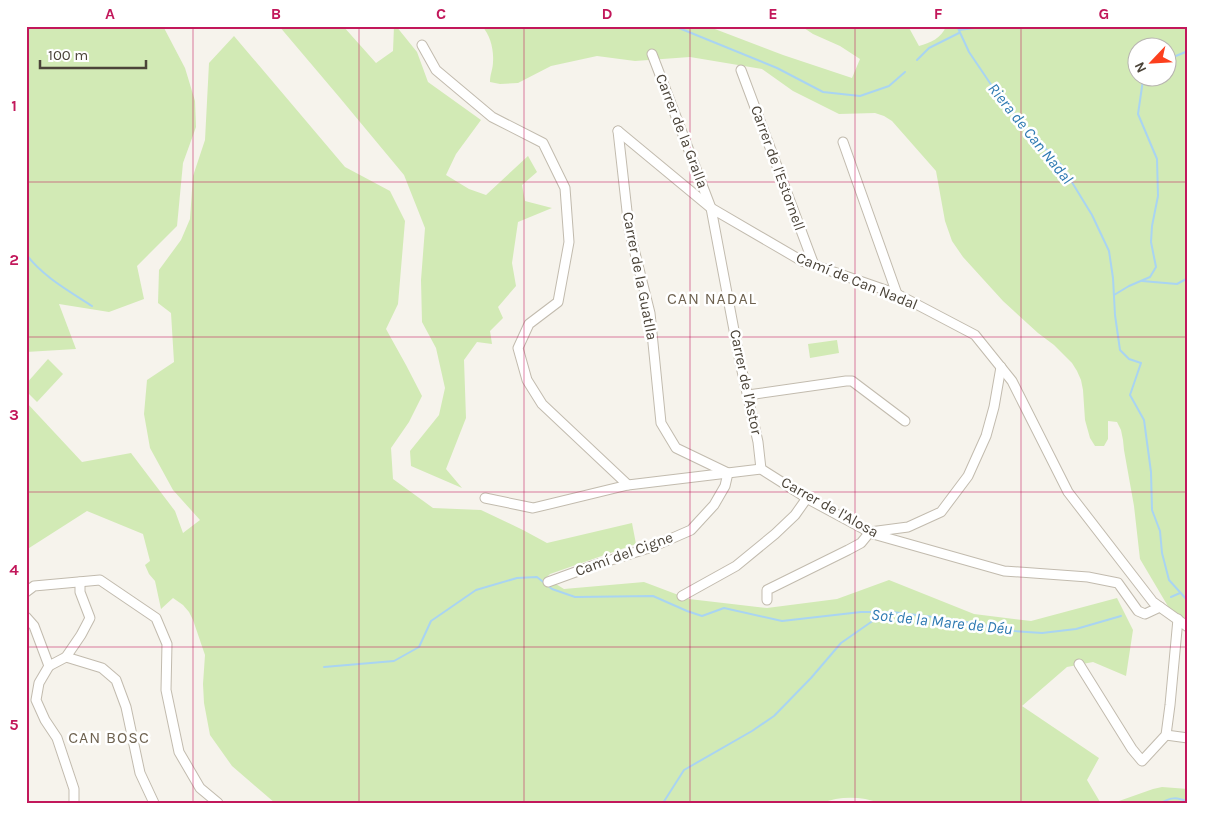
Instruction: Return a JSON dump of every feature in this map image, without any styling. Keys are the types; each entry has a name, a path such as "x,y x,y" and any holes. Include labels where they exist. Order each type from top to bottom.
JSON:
{"street":[{"path":"422,45 436,70 492,117 544,143 565,188 570,242 558,302 529,324 518,348 528,380 542,404 628,485"},
{"name":"Carrer de la Gralla","path":"652,54 711,208"},
{"name":"Carrer de l'Estornell","path":"742,70 814,265"},
{"name":"Camí de Can Nadal","path":"618,131 711,208 802,261 897,294 975,335 1012,381 1068,492 1153,602 1188,627"},
{"name":"Carrer de la Guatlla","path":"618,131 629,229 650,313 661,423 676,448 728,473"},
{"path":"843,142 897,294"},
{"name":"Carrer de l'Astor","path":"711,208 762,469"},
{"path":"767,600 767,590 861,543 870,532 908,526 941,512 968,476 986,436 994,407 1001,367"},
{"path":"748,395 852,381 905,421"},
{"path":"485,498 533,508 628,485 762,469"},
{"name":"Carrer de l'Alosa","path":"762,469 807,498 873,534 1004,571 1088,577 1118,583 1138,611 1145,614 1160,607"},
{"name":"Camí del Cigne","path":"548,582 652,547 691,530 714,505 725,486 728,473"},
{"path":"682,596 736,566 776,534 795,515 807,498"},
{"path":"26,592 34,586 100,580 156,618 167,644 166,690 179,752 200,788 218,803"},
{"path":"74,803 74,788 57,738 45,720 36,700 40,683 49,666 66,657 81,636 90,618 80,592 80,582"},
{"path":"26,617 34,626 49,666"},
{"path":"1079,664 1132,749 1142,760 1166,735 1178,619"},
{"path":"66,657 102,668 116,680 126,707 140,773 154,803"},
{"path":"1166,735 1188,738"}],"green space":[{"path":"26,26 163,26 185,68 195,101 196,127 183,163 177,226 137,266 144,299 109,312 59,304 76,349 26,352"},
{"path":"279,26 343,26 376,63 393,51 394,26 396,26 417,52 428,82 481,120 456,154 446,175 469,189 486,195 528,156 537,172 522,185 525,201 552,208 518,222 512,263 516,286 498,307 503,318 490,331 492,344 477,342 464,360 466,418 446,469 462,488 411,466 410,451 439,415 445,388 436,348 422,322 421,280 425,228 404,175"},
{"path":"482,26 707,26 783,55 852,78 860,59 840,46 804,28 808,26 908,26 919,46 939,37 946,26 1188,26 1188,622 1169,608 1140,559 1134,506 1123,440 1117,422 1108,421 1108,439 1104,446 1095,446 1090,438 1085,420 1083,390 1077,371 1072,363 1054,345 1003,301 963,257 952,241 945,221 936,171 892,121 875,113 839,114 793,91 762,69 690,57 635,61 597,56 551,66 518,83 500,84 490,82 493,52 489,38"},
{"path":"234,36 345,167 390,191 405,221 398,304 386,329 422,396 409,422 391,448 393,479 433,508 481,510 547,543 632,523 636,544 550,574 546,578 564,589 644,582 689,599 767,608 837,599 889,580 974,614 1031,621 1117,598 1133,630 1126,676 1093,662 1067,667 1022,706 1099,758 1087,780 1100,802 1119,801 1162,787 1188,789 1188,803 879,803 851,798 836,799 822,803 275,803 232,766 210,735 204,703 205,655 193,620 183,605 173,598 161,609 155,581 145,565 150,561 143,534 87,511 26,550 26,402 82,462 131,453 175,511 183,533 200,520 173,490 150,448 144,414 147,380 174,362 171,313 158,303 159,270 181,240 190,219 193,176 205,140 209,63"},
{"path":"837,340 839,353 810,358 808,344"},
{"path":"48,359 63,374 37,402 26,391 26,384"}],"waterway":[{"path":"26,31 33,26"},
{"path":"674,26 777,68 823,92 860,96 889,86 905,72"},
{"name":"Riera de Can Nadal","path":"957,26 969,52 992,86 1022,124 1062,166 1092,215 1109,251 1120,350 1129,359 1141,363 1130,395 1144,420 1151,472 1152,510 1160,531 1162,553 1169,580 1188,601"},
{"name":"Riera de Can Nadal","path":"959,30 962,26"},
{"path":"959,30 989,26"},
{"path":"917,60 929,48 959,33"},
{"path":"1176,56 1188,51"},
{"path":"1114,295 1150,277 1156,267 1151,242 1158,196 1157,159 1138,114 1142,88"},
{"path":"26,254 48,276 92,306"},
{"path":"1142,281 1177,284 1188,278"},
{"name":"Sot de la Mare de Déu","path":"324,667 394,661 419,647 431,621 476,590 517,578 537,577 552,589 575,597 653,596 702,616 724,608 782,621 861,612 892,612 950,619 1014,631 1042,633 1076,629 1121,616"},
{"name":"Sot de la Mare de Déu","path":"1171,597 1180,593"},
{"path":"663,803 684,770 752,731 774,716 811,678 841,643 884,613"},
{"path":"1161,803 1174,798 1188,802"}],"district":[{"name":"CAN NADAL","path":"712,298"},
{"name":"CAN BOSC","path":"109,737"}]}
